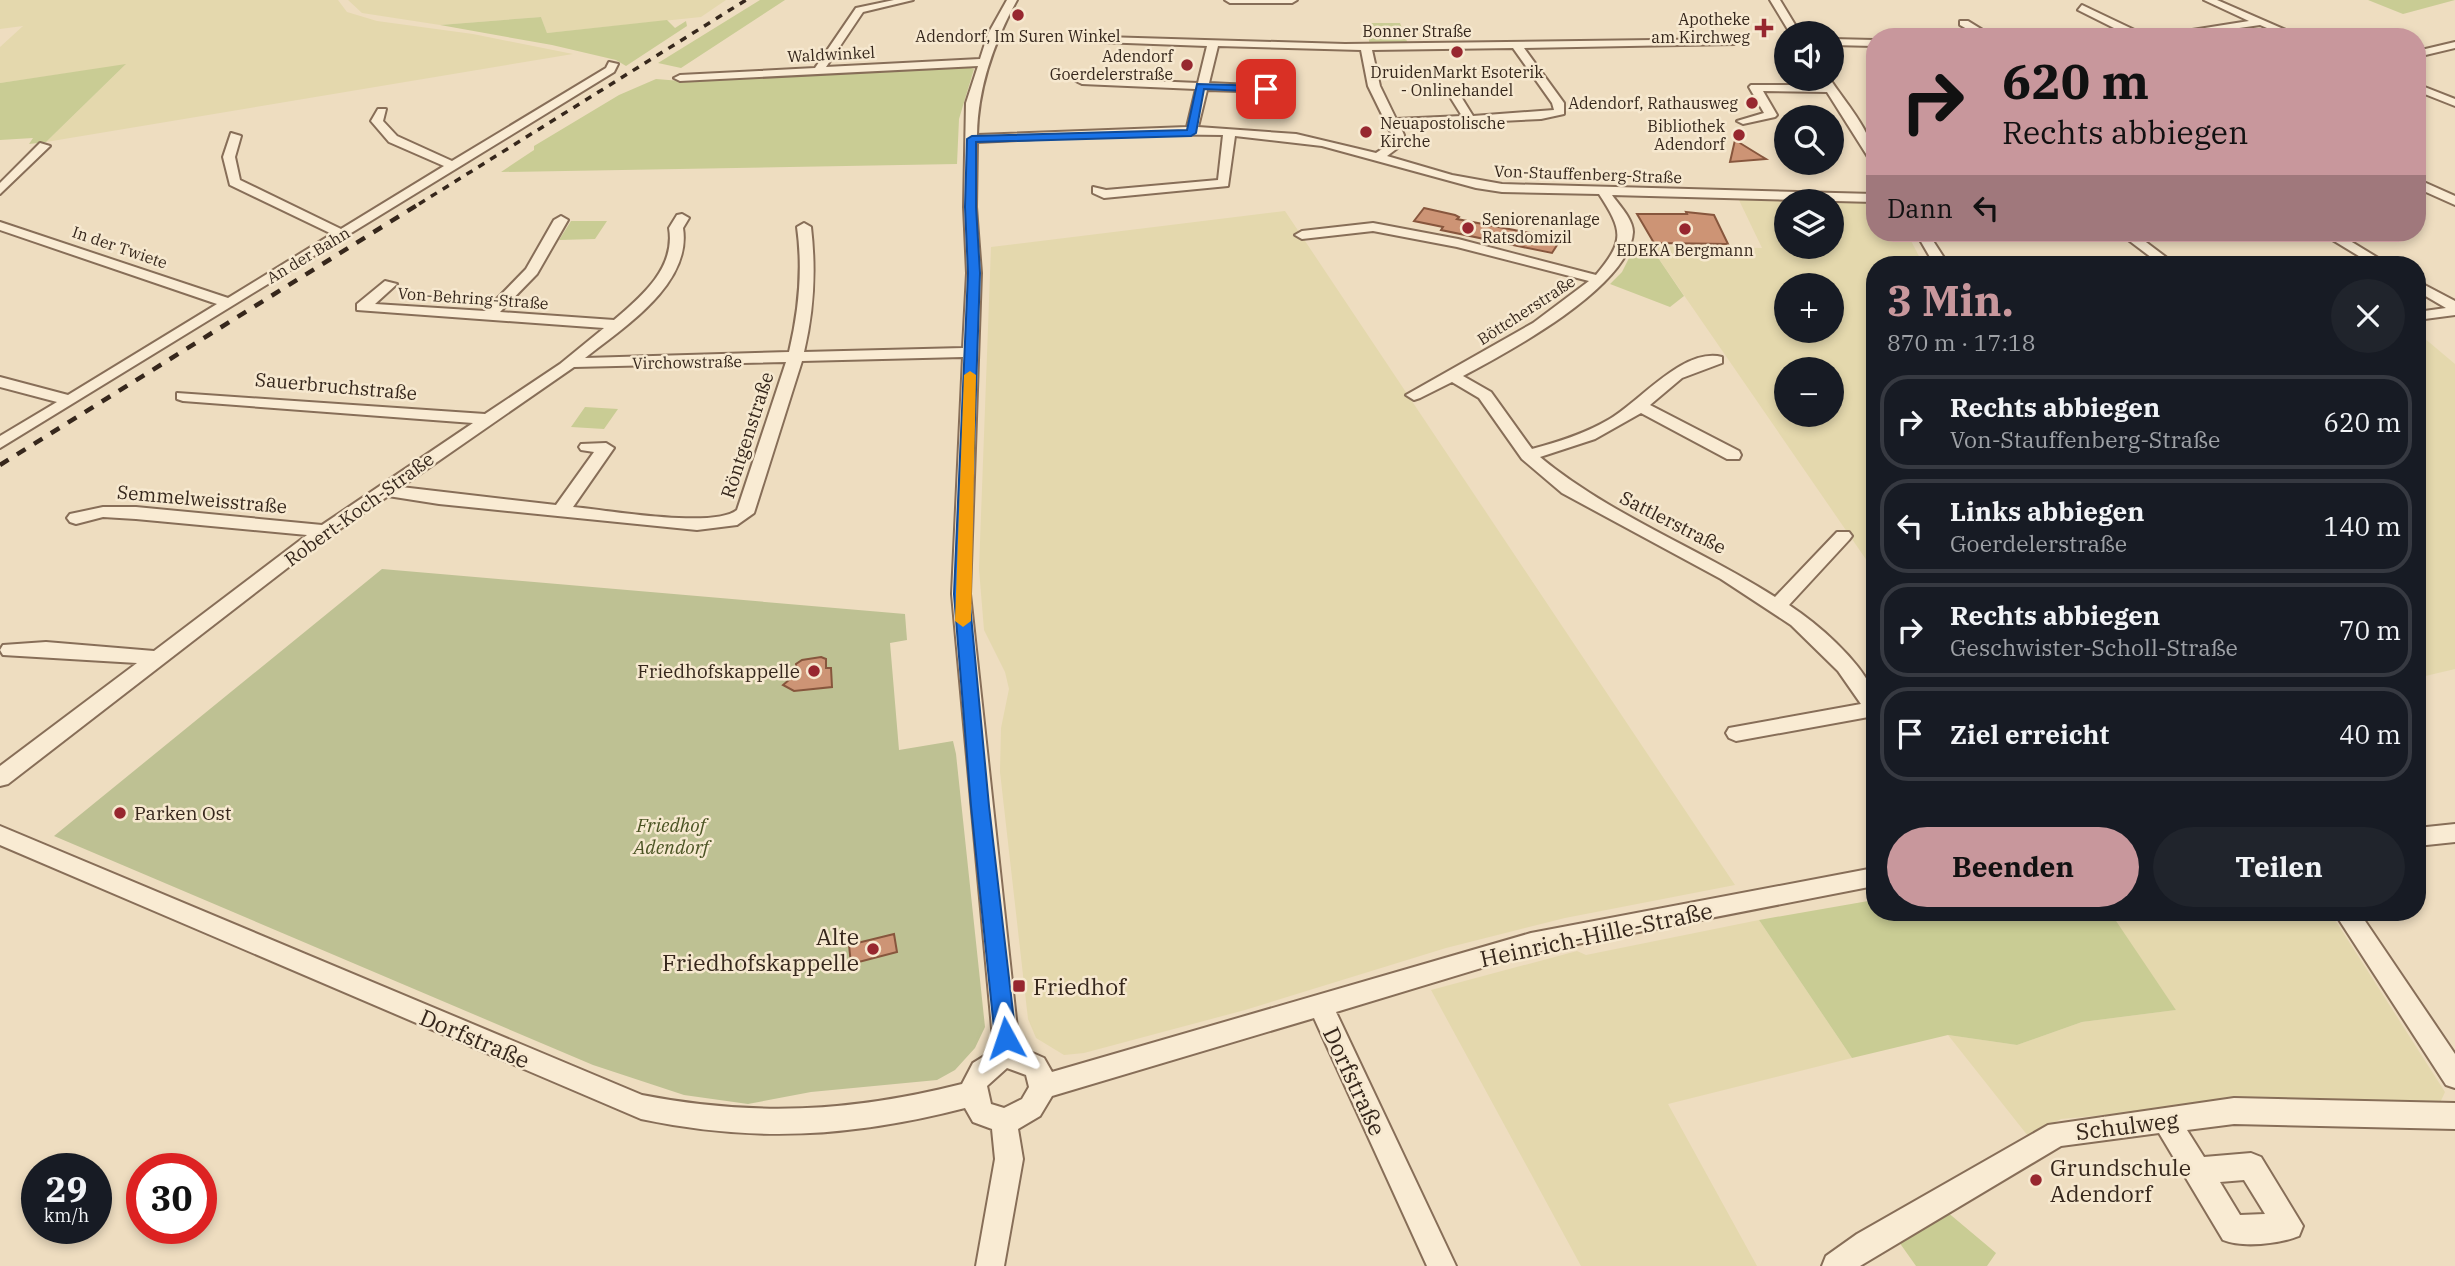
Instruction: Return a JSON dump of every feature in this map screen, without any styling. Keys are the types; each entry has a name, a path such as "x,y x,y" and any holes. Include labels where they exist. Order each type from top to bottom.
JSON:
{"street":[{"path":"818,71 860,10 908,0"},
{"path":"1007,1056 962,615 974,256 970,207 973,95 995,30 1012,0"},
{"path":"1230,0 1292,0"},
{"path":"1775,0 1788,21"},
{"path":"2209,0 2276,28"},
{"path":"2082,8 2123,28"},
{"path":"2219,28 2262,22"},
{"path":"1964,23 1973,28"},
{"name":"Bonner Straße","path":"1104,40 1366,47 1730,42"},
{"path":"1844,42 1866,43"},
{"path":"1191,133 1200,86 1213,44"},
{"path":"2426,52 2455,45"},
{"path":"1392,123 1541,116 1560,112 1558,103 1517,46"},
{"path":"1366,47 1374,86 1398,140 1379,156"},
{"name":"Waldwinkel","path":"680,78 984,62"},
{"name":"An der Bahn","path":"0,443 610,70 613,64"},
{"path":"1082,81 1272,89"},
{"path":"1743,121 1771,115 1755,87 1774,86"},
{"path":"1465,91 1453,92 1469,119"},
{"path":"1832,91 1866,146"},
{"path":"2426,91 2455,103"},
{"path":"382,111 377,121 386,135 453,166"},
{"path":"1856,130 1866,130"},
{"name":"Von-Stauffenberg-Straße","path":"972,139 1191,133 1292,138 1379,156 1484,186 1866,198"},
{"path":"1097,190 1104,194 1224,183 1228,134"},
{"path":"235,136 229,157 234,182 342,233"},
{"path":"0,190 44,146"},
{"path":"2426,187 2455,201"},
{"name":"Böttcherstraße","path":"1414,395 1452,376 1550,317 1600,280 1617,258 1626,235 1623,221 1603,191"},
{"name":"Robert-Koch-Straße","path":"0,778 324,531 570,363 617,325 647,299 664,278 675,252 678,240 676,228 682,218"},
{"path":"488,317 532,271 561,220"},
{"name":"In der Twiete","path":"1,227 229,303"},
{"name":"Röntgenstraße","path":"384,490 680,523 716,524 739,519 744,513 794,359 808,292 810,261 804,227"},
{"path":"1302,235 1373,227 1458,243 1600,280"},
{"path":"2138,242 2157,256"},
{"path":"2343,242 2367,256"},
{"name":"Von-Behring-Straße","path":"390,284 362,307 617,325"},
{"path":"2426,291 2455,309"},
{"path":"2426,314 2455,309"},
{"name":"Virchowstraße","path":"570,363 794,359 971,352"},
{"path":"1528,455 1594,434 1640,405 1669,378 1695,363 1717,360"},
{"name":"Sattlerstraße","path":"1452,376 1485,395 1528,455 1568,489 1719,570 1778,605 1822,642 1866,698"},
{"path":"0,382 69,400"},
{"name":"Sauerbruchstraße","path":"183,396 486,419"},
{"path":"1640,405 1733,454"},
{"path":"561,511 606,448 587,447"},
{"name":"Semmelweisstraße","path":"76,518 103,512 136,513 324,531"},
{"path":"1778,605 1843,536"},
{"path":"10,650 46,649 157,658"},
{"path":"1736,733 1866,709"},
{"path":"2426,836 2455,833"},
{"name":"Dorfstraße","path":"0,835 641,1107 720,1123 770,1125 873,1115 924,1107 973,1094"},
{"name":"Heinrich-Hille-Straße","path":"1321,1006 1531,943 1866,879"},
{"path":"2352,921 2455,1076"},
{"name":"Dorfstraße","path":"1042,1087 1321,1006 1442,1266"},
{"path":"1007,1056 1021,1057 1033,1063 1041,1074 1042,1087 1039,1100 1030,1111 1004,1121 982,1113 973,1094 975,1081 982,1069 1007,1056"},
{"name":"Schulweg","path":"1836,1266 1867,1244 2057,1134 2234,1111 2455,1116"},
{"path":"2166,1120 2197,1171"},
{"path":"990,1266 1009,1159 1004,1121"}],"shaded area":[{"path":"0,0 338,0 347,12 377,21 473,34 573,54 46,142 125,65 0,83 0,47 23,26 0,29"},
{"path":"348,0 726,0 701,17 547,33 541,17 440,25 362,13"},
{"path":"1738,198 1774,199 1774,259 1844,259 1844,200 1866,201 1866,242 1912,242 1919,256 1866,256 1866,559 1775,427 1844,427 1844,357 1774,357 1774,426 1650,246 1762,248"},
{"path":"1285,211 1735,885 1565,918 1446,948 1245,1010 1084,1053 1064,1055 1036,1038 1028,1019 1000,772 1001,728 1009,689 1005,672 984,630 979,569 991,247"},
{"path":"2426,340 2455,364 2455,669 2426,676"},
{"path":"1759,920 1852,1058 1668,1104 1757,1266 1581,1266 1431,990 1577,951 1586,955"},
{"path":"2115,921 2336,921 2445,1092 2439,1105 2250,1102 2061,1119 2028,1136 1948,1035 2017,1045 2082,1022 2176,1010"}],"green space":[{"path":"760,0 785,0 681,68 658,63"},
{"path":"2368,0 2455,0 2403,14"},
{"path":"541,17 547,33 667,20 675,28 686,21 687,26 626,66 616,60 552,45 440,25"},
{"path":"1365,23 1400,23 1408,44 1370,45"},
{"path":"126,64 46,142 29,144 33,138 0,140 0,83"},
{"path":"964,66 974,69 959,119 957,164 501,172 534,150 534,146 619,95 656,79 681,81"},
{"path":"571,221 607,221 595,239 559,240"},
{"path":"1635,246 1650,246 1684,296 1670,307 1610,284 1622,272"},
{"path":"585,407 618,409 604,429 571,427"},
{"name":"Friedhof Adendorf","path":"382,569 905,614 907,640 890,643 899,750 953,741 956,754 985,1027 975,1048 955,1070 937,1080 811,1092 748,1104 684,1095 593,1065 54,836"},
{"path":"1866,901 1866,921 2116,921 2176,1010 2082,1022 2017,1045 1948,1035 1852,1058 1759,920"},
{"path":"1946,1211 1996,1253 1987,1266 1916,1266 1899,1242"}],"building":[{"path":"1735,140 1761,156 1766,159 1730,162"},
{"name":"Seniorenanlage Ratsdomizil","path":"1424,208 1455,215 1459,217 1457,219 1561,239 1552,253 1441,230 1443,227 1414,221"},
{"name":"EDEKA Bergmann","path":"1686,212 1714,215 1728,244 1654,243 1637,214 1687,214"},
{"name":"Friedhofskappelle","path":"821,657 826,659 826,668 831,668 832,687 794,691 783,685 797,673 796,664 802,660"},
{"name":"Alte Friedhofskappelle","path":"894,934 897,952 851,964 849,945"}],"railway":[{"path":"419,204 746,0"},
{"path":"0,465 422,202"}],"slow traffic":[{"path":"963,621 961,594 970,375"}],"place":[{"name":"Adendorf, Im Suren Winkel","path":"1018,15"},
{"name":"Apotheke am Kirchweg","path":"1764,28"},
{"name":"DruidenMarkt Esoterik - Onlinehandel","path":"1457,52"},
{"name":"Adendorf Goerdelerstraße","path":"1187,65"},
{"name":"Adendorf, Rathausweg","path":"1752,103"},
{"name":"Neuapostolische Kirche","path":"1366,132"},
{"name":"Bibliothek Adendorf","path":"1739,135"},
{"name":"Seniorenanlage Ratsdomizil","path":"1468,228"},
{"name":"EDEKA Bergmann","path":"1685,229"},
{"name":"Friedhofskappelle","path":"814,671"},
{"name":"Parken Ost","path":"120,813"},
{"name":"Alte Friedhofskappelle","path":"873,949"},
{"name":"Friedhof","path":"1019,986"},
{"name":"Grundschule Adendorf","path":"2036,1180"}],"route":[{"path":"1006,1038 980,806 976,737 961,594 974,273 970,207 972,139 1191,133 1200,86 1266,89"}]}
